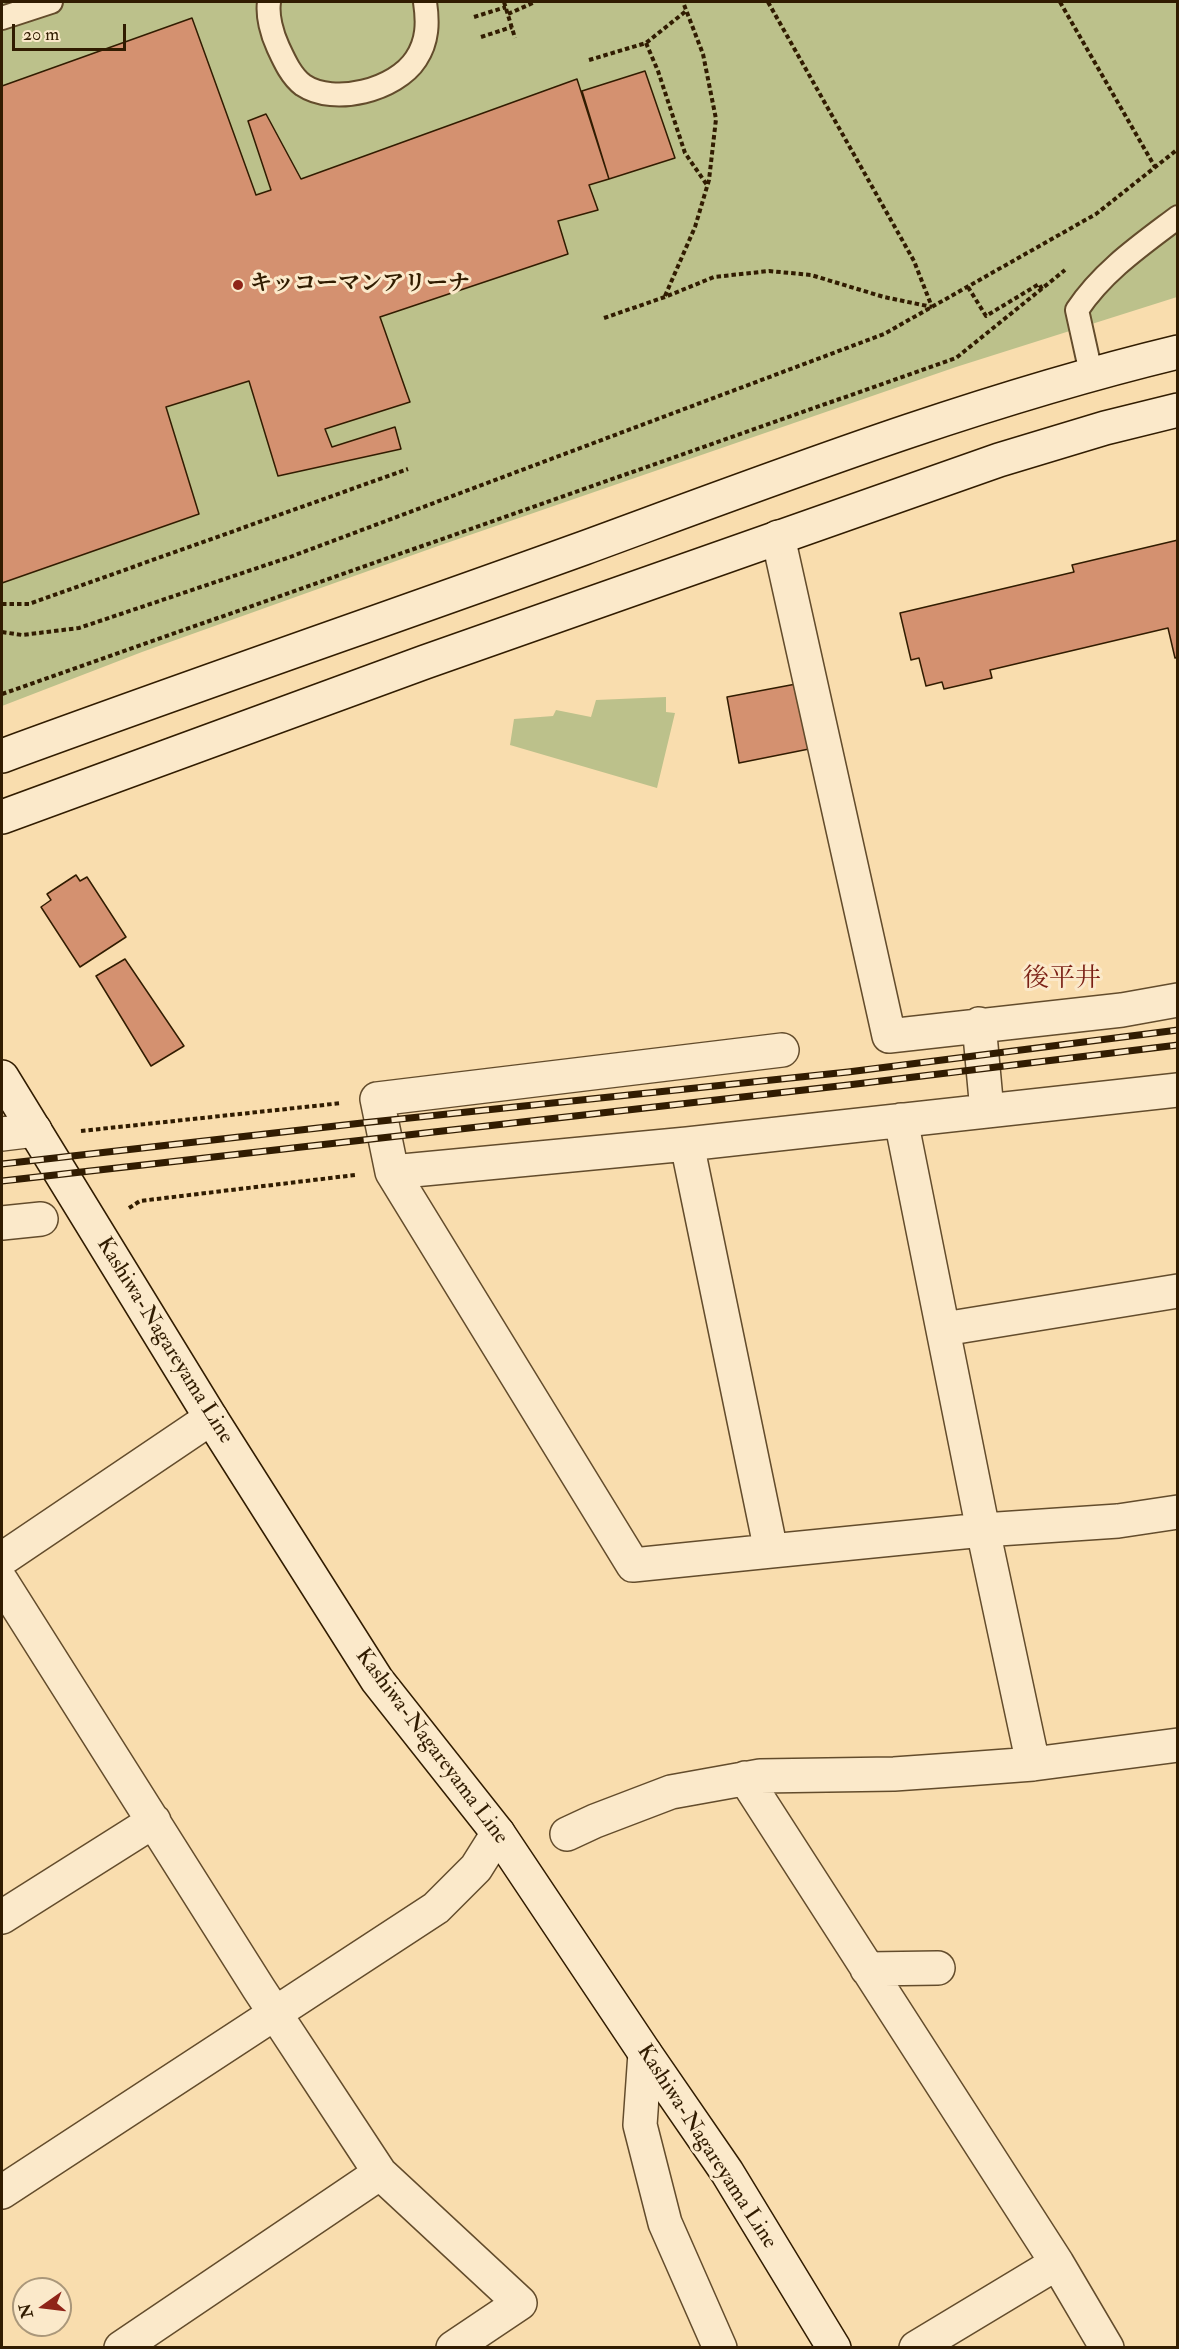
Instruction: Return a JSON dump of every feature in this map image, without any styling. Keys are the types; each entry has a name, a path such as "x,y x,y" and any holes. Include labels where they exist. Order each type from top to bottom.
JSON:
{"street":[{"path":"2,756 797,470 1091,373 1178,352"},
{"path":"2,817 425,662 999,460 1105,428 1178,410"},
{"path":"778,537 889,1036 979,1024 1122,1010 1178,1000"},
{"path":"979,1024 987,1111"},
{"path":"782,1050 377,1099 392,1172 633,1565 983,1530 1118,1521 1178,1512"},
{"name":"Kashiwa-Nagareyama Line","path":"2,1077 211,1418 377,1680 498,1833 727,2172 834,2348"},
{"path":"392,1172 687,1144 1178,1090"},
{"path":"902,1120 983,1530 1034,1764"},
{"path":"2,1134 35,1130"},
{"path":"687,1144 771,1551"},
{"path":"2,1223 41,1219"},
{"path":"945,1329 1178,1291"},
{"path":"2,1559 211,1418"},
{"path":"2,1582 275,2014 380,2173 520,2303 453,2348"},
{"path":"567,1834 671,1792 745,1778 894,1774 1034,1764 1178,1745"},
{"path":"745,1778 1057,2263 1107,2348"},
{"path":"2,1917 154,1821"},
{"path":"2,2192 436,1908 476,1868 498,1833"},
{"path":"867,1969 938,1968"},
{"path":"645,2053 640,2125 662,2212 720,2348"},
{"path":"121,2348 380,2173"},
{"path":"916,2348 1057,2263"}],"lane":[{"path":"2,18 51,2"},
{"path":"267,8 273,37 286,66 303,84 324,93 352,94 374,89 401,75 415,61 424,45 428,19 425,2"},
{"path":"1091,373 1077,310 1090,290 1130,253 1178,217"}],"path":[{"path":"504,2 515,38"},
{"path":"508,14 535,2"},
{"path":"665,297 695,227 708,185 717,119 703,54 683,2"},
{"path":"768,2 914,261 932,307"},
{"path":"1059,2 1155,167"},
{"path":"474,17 506,7"},
{"path":"589,60 646,44 686,11"},
{"path":"481,37 512,27"},
{"path":"646,44 658,71 685,153 708,185"},
{"path":"2,632 22,635 79,628 291,557 884,334 1096,214 1178,149"},
{"path":"2,694 956,358 1068,268"},
{"path":"604,318 714,277 769,271 812,275 884,297 932,307"},
{"path":"968,287 986,316 1039,284 1042,289"},
{"path":"2,604 29,604 408,469"},
{"path":"81,1131 377,1099"},
{"path":"129,1208 140,1201 392,1172"}],"green space":[{"path":"2,2 1177,2 1177,297 956,367 438,546 142,652 2,706"},
{"path":"666,697 666,712 675,713 657,788 510,745 514,719 553,716 556,710 591,717 596,700"}],"building":[{"name":"キッコーマンアリーナ","path":"192,18 256,195 271,190 248,121 266,114 301,179 577,79 609,179 589,185 598,210 558,221 568,254 380,317 410,402 325,429 332,447 395,427 401,449 278,476 249,381 166,407 199,514 2,583 2,86"},
{"path":"645,71 675,158 609,179 582,91"},
{"path":"1178,540 1178,657 1175,658 1168,628 990,670 992,678 944,689 942,682 926,686 919,658 911,660 900,613 1074,572 1072,565"},
{"path":"796,684 809,749 739,763 727,697"},
{"path":"76,875 80,881 87,877 126,937 80,967 41,907 51,900 47,894"},
{"path":"125,959 184,1046 151,1066 96,976"}],"railway":[{"path":"2,1164 362,1123 848,1072 1178,1030"},
{"path":"2,1181 848,1085 1178,1045"}],"place":[{"name":"キッコーマンアリーナ","path":"238,285"}],"district":[{"name":"後平井","path":"1062,980"}]}
